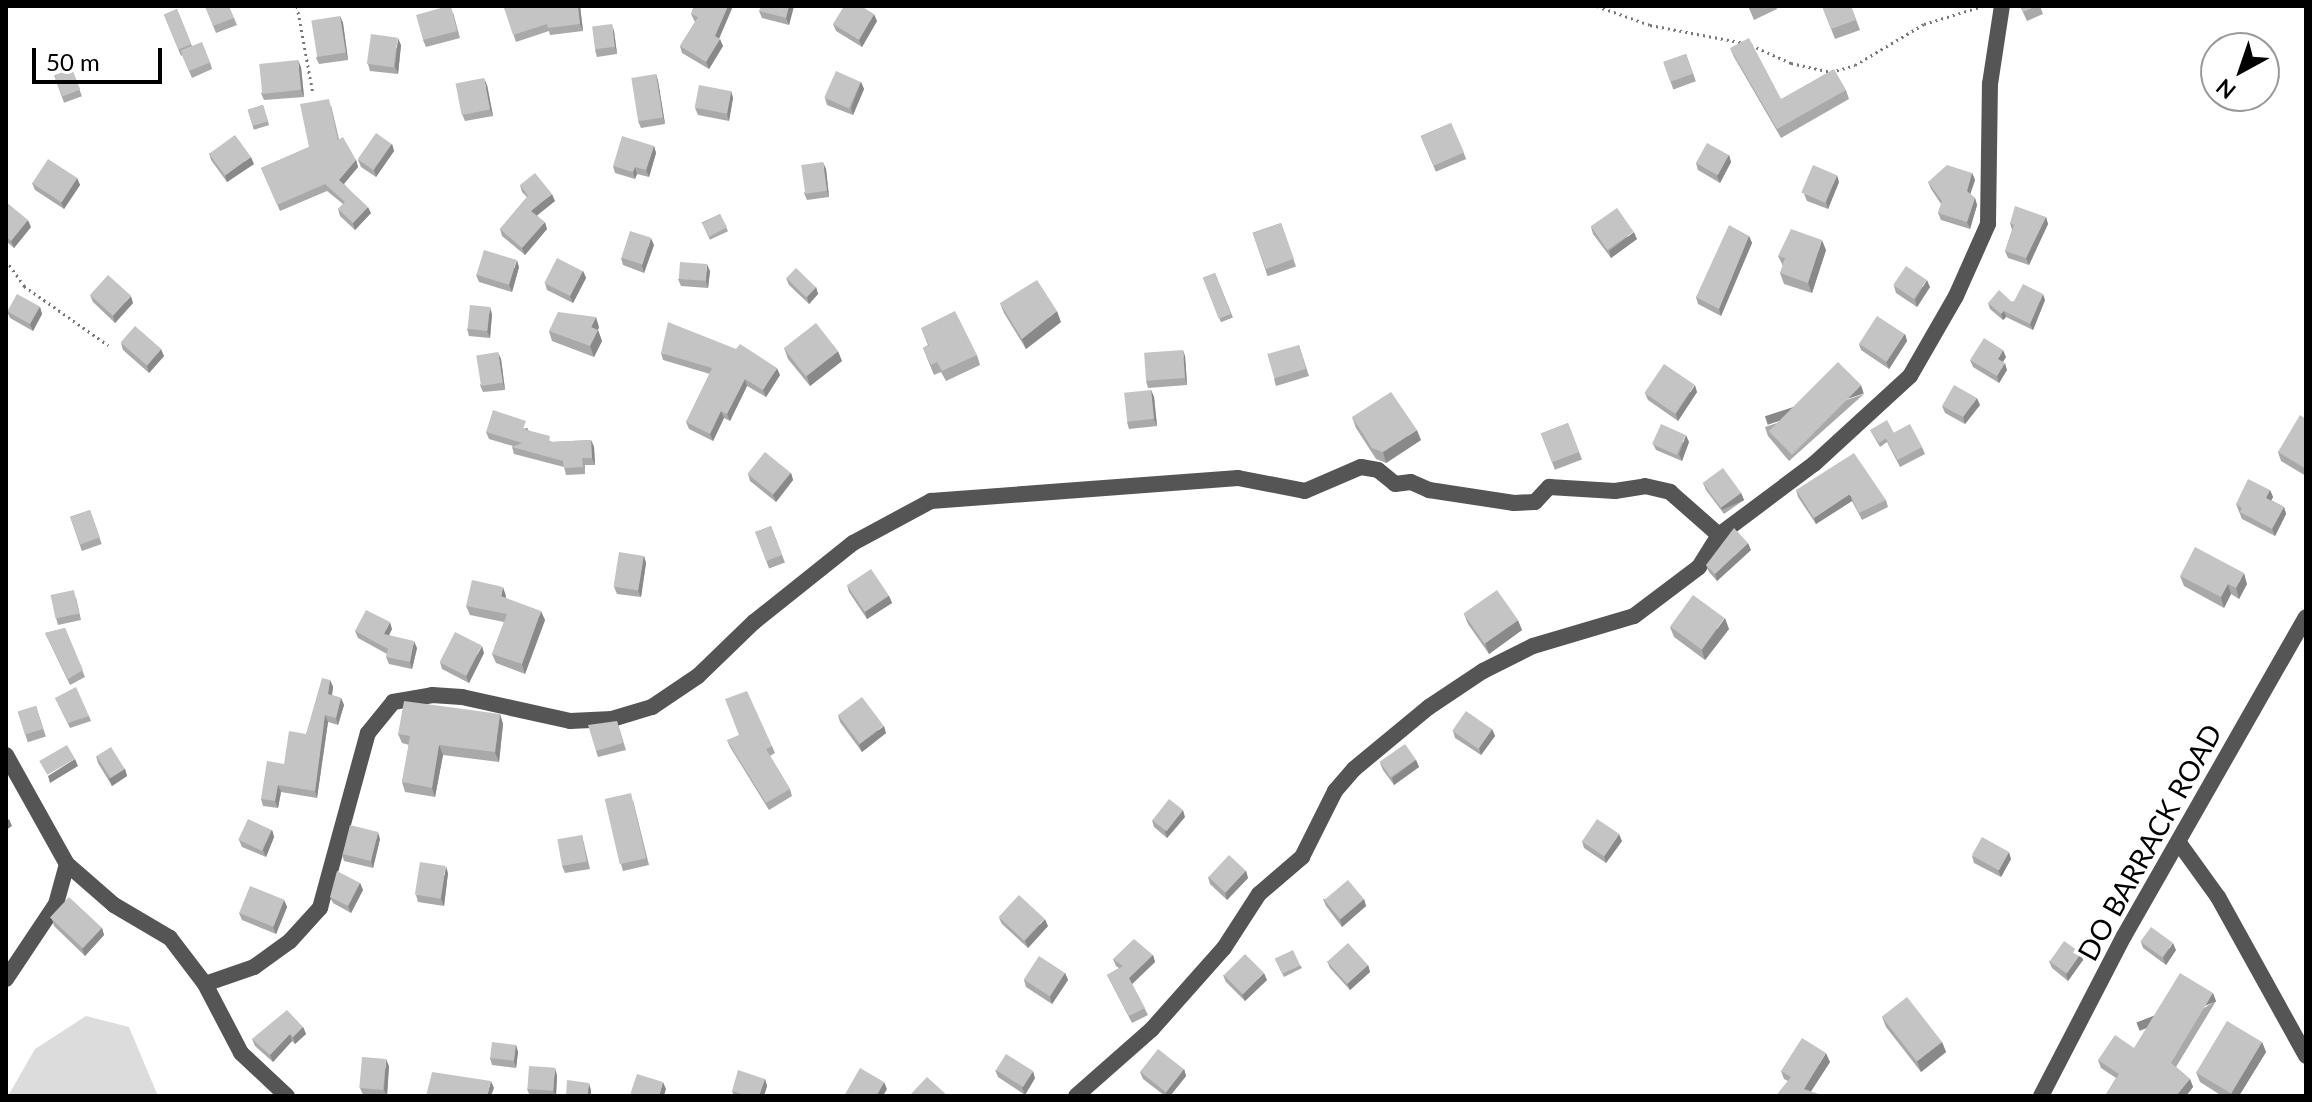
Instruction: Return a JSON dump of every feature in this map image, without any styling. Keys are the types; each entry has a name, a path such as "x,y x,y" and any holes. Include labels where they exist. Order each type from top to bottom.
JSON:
{"street":[{"path":"1076,1096 1152,1029 1224,948 1259,894 1302,857 1335,791 1354,769 1429,707 1483,671 1533,646 1634,616 1699,567 1719,535 1814,464 1910,376 1956,296 1988,224 1990,84 2002,6"},
{"path":"205,984 254,967 290,941 320,908 368,733 393,702 432,695 462,697 570,721 612,719 652,707 698,676 754,622 842,551 893,517 931,501 1238,478 1305,491 1361,467 1378,470 1395,484 1411,482 1429,490 1514,503 1535,502 1549,487 1615,491 1645,486 1670,492 1719,535"},
{"name":"DO BARRACK ROAD","path":"2041,1096 2306,617"},
{"path":"6,755 67,864 114,905 170,938 205,984 241,1053 287,1096"},
{"path":"2179,843 2218,897 2306,1056"},
{"path":"6,979 56,904 67,864"}],"path":[{"path":"297,6 313,94"},
{"path":"1597,6 1650,25 1766,48 1791,63 1831,72 1855,65 1924,24 1983,6"},
{"path":"6,260 24,286 108,345"}],"shaded area":[{"path":"86,1016 129,1027 158,1096 8,1096 35,1049"}],"building":[{"path":"205,6 229,6 234,18 213,26"},
{"path":"451,6 457,31 423,40 416,15"},
{"path":"578,6 580,24 548,28 547,24 513,35 504,7"},
{"path":"694,6 728,6 715,36 720,39 706,62 680,46 698,17 691,14"},
{"path":"761,6 789,6 786,18 759,11"},
{"path":"844,6 861,6 874,14 859,40 833,24"},
{"path":"1822,6 1851,6 1856,20 1831,29"},
{"path":"2021,6 2037,6 2023,12"},
{"path":"177,9 191,44 178,49 164,14"},
{"path":"340,16 346,53 317,57 311,21"},
{"path":"612,24 615,47 595,49 592,26"},
{"path":"371,34 398,38 394,67 367,64"},
{"path":"1749,38 1781,99 1834,69 1846,90 1777,129 1730,48"},
{"path":"202,42 210,62 189,71 181,51"},
{"path":"1686,54 1693,74 1670,82 1663,62"},
{"path":"298,60 301,90 262,94 259,64"},
{"path":"72,69 80,89 63,97 54,76"},
{"path":"836,71 861,82 849,108 824,97"},
{"path":"656,74 663,117 638,121 631,78"},
{"path":"484,78 490,109 462,115 456,84"},
{"path":"699,85 731,91 727,114 695,108"},
{"path":"329,99 338,140 343,137 356,160 339,180 368,207 353,223 338,209 345,202 325,184 277,205 261,168 309,147 300,104"},
{"path":"263,105 268,121 253,126 248,110"},
{"path":"1451,123 1464,152 1434,166 1421,136"},
{"path":"376,133 392,144 373,170 358,159"},
{"path":"235,135 251,157 225,176 209,154"},
{"path":"622,136 654,146 646,170 635,167 633,172 613,166"},
{"path":"1707,143 1729,155 1718,175 1696,163"},
{"path":"48,159 77,178 62,202 32,183"},
{"path":"823,162 827,191 805,194 801,165"},
{"path":"1813,165 1837,175 1825,203 1801,193"},
{"path":"1947,165 1972,173 1967,191 1975,198 1967,222 1938,213 1942,201 1928,182"},
{"path":"535,173 552,194 531,211 545,222 522,248 500,229 528,196 520,185"},
{"path":"6,202 28,220 11,241 6,236"},
{"path":"2015,206 2046,217 2026,258 2005,251 2014,225 2010,223"},
{"path":"1617,208 1634,232 1607,250 1591,226"},
{"path":"720,214 727,227 709,237 702,223"},
{"path":"1281,223 1294,259 1266,269 1253,233"},
{"path":"1729,225 1749,236 1719,309 1696,297"},
{"path":"1791,229 1822,240 1808,283 1780,273 1785,258 1778,256"},
{"path":"630,231 651,238 642,264 621,258"},
{"path":"484,250 517,260 509,285 476,275"},
{"path":"557,258 583,271 570,296 544,283"},
{"path":"680,262 707,264 706,281 679,279"},
{"path":"1906,266 1927,280 1914,299 1893,285"},
{"path":"796,268 816,287 806,298 786,278"},
{"path":"1215,273 1231,314 1219,319 1203,278"},
{"path":"108,275 131,296 113,316 90,295"},
{"path":"1037,280 1057,311 1022,339 1000,303"},
{"path":"2023,284 2043,294 2030,324 2004,311 2001,314 1988,303 1999,290 2013,303"},
{"path":"17,294 40,307 30,324 7,311"},
{"path":"470,305 490,307 487,331 467,329"},
{"path":"955,311 977,355 942,371 937,362 931,365 923,348 929,345 921,328"},
{"path":"558,312 596,317 591,327 598,330 590,346 549,331"},
{"path":"1877,316 1905,334 1887,362 1859,344"},
{"path":"668,322 736,349 740,344 777,368 763,390 745,379 727,414 721,411 710,434 686,422 712,368 661,353"},
{"path":"816,323 838,351 806,377 784,348"},
{"path":"135,326 161,349 147,366 121,343"},
{"path":"1984,338 2003,350 1998,359 2005,363 1997,376 1970,360"},
{"path":"1299,345 1306,369 1274,378 1267,354"},
{"path":"1183,350 1185,378 1146,381 1144,353"},
{"path":"498,352 503,383 481,386 476,355"},
{"path":"1838,362 1861,385 1792,455 1769,431"},
{"path":"1664,364 1695,385 1675,414 1644,393"},
{"path":"1954,385 1977,398 1963,417 1942,406"},
{"path":"1151,390 1154,419 1127,422 1124,393"},
{"path":"1391,392 1417,430 1383,452 1372,448 1352,417"},
{"path":"493,410 526,421 523,429 550,436 549,442 591,440 592,458 582,458 583,467 564,468 563,461 512,447 522,443 486,432"},
{"path":"2300,415 2306,419 2306,469 2278,452"},
{"path":"1887,420 1894,433 1879,443 1870,430"},
{"path":"1568,423 1579,452 1552,462 1541,433"},
{"path":"1661,424 1686,435 1677,455 1652,444"},
{"path":"1910,424 1922,447 1897,460 1885,437"},
{"path":"765,452 791,473 773,495 747,474"},
{"path":"1854,453 1886,500 1859,513 1850,494 1814,518 1796,490"},
{"path":"1723,468 1741,493 1721,508 1703,483"},
{"path":"2248,479 2270,490 2266,498 2284,507 2272,529 2240,512 2242,508 2236,504"},
{"path":"90,510 100,537 80,544 70,517"},
{"path":"771,526 782,555 766,561 755,532"},
{"path":"1734,528 1748,543 1715,574 1706,565"},
{"path":"2195,547 2244,573 2236,588 2228,584 2221,597 2180,576"},
{"path":"619,552 644,556 638,590 614,587"},
{"path":"871,569 889,596 865,612 847,585"},
{"path":"472,580 503,587 501,596 541,611 522,664 492,654 507,614 466,606"},
{"path":"74,590 79,613 56,618 51,595"},
{"path":"1497,590 1518,620 1485,644 1463,614"},
{"path":"1693,595 1725,618 1702,649 1670,627"},
{"path":"366,610 390,622 384,634 414,641 410,662 386,657 388,649 355,631"},
{"path":"65,628 83,670 68,679 45,633"},
{"path":"455,632 482,646 466,676 440,662"},
{"path":"322,678 330,680 328,694 341,698 336,718 325,715 315,791 278,785 275,801 261,799 267,761 284,764 289,731 306,734"},
{"path":"76,687 89,716 68,723 55,698"},
{"path":"747,691 772,746 766,749 790,789 766,803 727,740 739,735 725,699"},
{"path":"862,697 884,726 860,744 838,715"},
{"path":"404,701 500,714 495,752 439,745 432,788 402,782 410,736 398,734"},
{"path":"36,706 43,729 25,735 18,712"},
{"path":"1466,711 1492,729 1478,749 1452,731"},
{"path":"617,721 623,743 596,751 588,725"},
{"path":"1405,744 1416,760 1391,777 1380,762"},
{"path":"67,745 75,759 47,775 39,761"},
{"path":"111,747 125,769 110,778 97,756"},
{"path":"631,793 646,858 620,864 605,799"},
{"path":"1169,799 1183,810 1167,831 1152,820"},
{"path":"248,819 272,830 262,851 238,840"},
{"path":"1597,819 1619,834 1604,856 1582,841"},
{"path":"350,825 378,832 371,861 343,854"},
{"path":"582,835 587,862 562,866 557,839"},
{"path":"1982,837 2009,852 1999,870 1972,855"},
{"path":"1229,855 1246,871 1225,893 1209,877"},
{"path":"420,862 446,866 441,899 415,895"},
{"path":"337,871 360,883 348,906 330,897"},
{"path":"1348,880 1364,899 1340,919 1324,900"},
{"path":"250,886 284,900 273,927 239,913"},
{"path":"1019,895 1045,919 1024,941 999,917"},
{"path":"69,897 102,928 83,948 50,917"},
{"path":"2151,927 2173,943 2162,957 2140,942"},
{"path":"1134,939 1153,955 1129,978 1145,1008 1129,1016 1107,975 1123,966 1113,959"},
{"path":"2064,941 2081,953 2067,974 2050,961"},
{"path":"1348,943 1368,965 1347,984 1327,962"},
{"path":"1293,950 1300,965 1282,974 1275,958"},
{"path":"1245,954 1264,973 1243,994 1224,975"},
{"path":"1039,956 1065,973 1050,996 1024,979"},
{"path":"2180,973 2213,993 2171,1063 2190,1079 2176,1096 2105,1096 2119,1074 2098,1060 2115,1035 2134,1048"},
{"path":"1907,997 1942,1042 1917,1062 1882,1017"},
{"path":"287,1010 303,1027 293,1037 290,1034 270,1055 252,1039"},
{"path":"2227,1021 2262,1042 2231,1094 2196,1072"},
{"path":"1802,1038 1826,1053 1804,1089 1825,1096 1776,1096 1791,1077 1781,1071"},
{"path":"492,1042 516,1045 514,1061 490,1058"},
{"path":"1158,1049 1184,1069 1166,1092 1140,1072"},
{"path":"1006,1054 1033,1071 1023,1087 996,1070"},
{"path":"362,1057 386,1059 383,1090 359,1088"},
{"path":"529,1066 555,1068 553,1091 527,1089"},
{"path":"860,1068 884,1082 876,1096 844,1096"},
{"path":"738,1070 765,1079 759,1096 732,1091"},
{"path":"432,1072 491,1081 487,1096 426,1096"},
{"path":"637,1074 663,1082 659,1096 630,1095"},
{"path":"927,1077 948,1096 909,1096"},
{"path":"567,1080 589,1083 587,1096 566,1096"}]}
